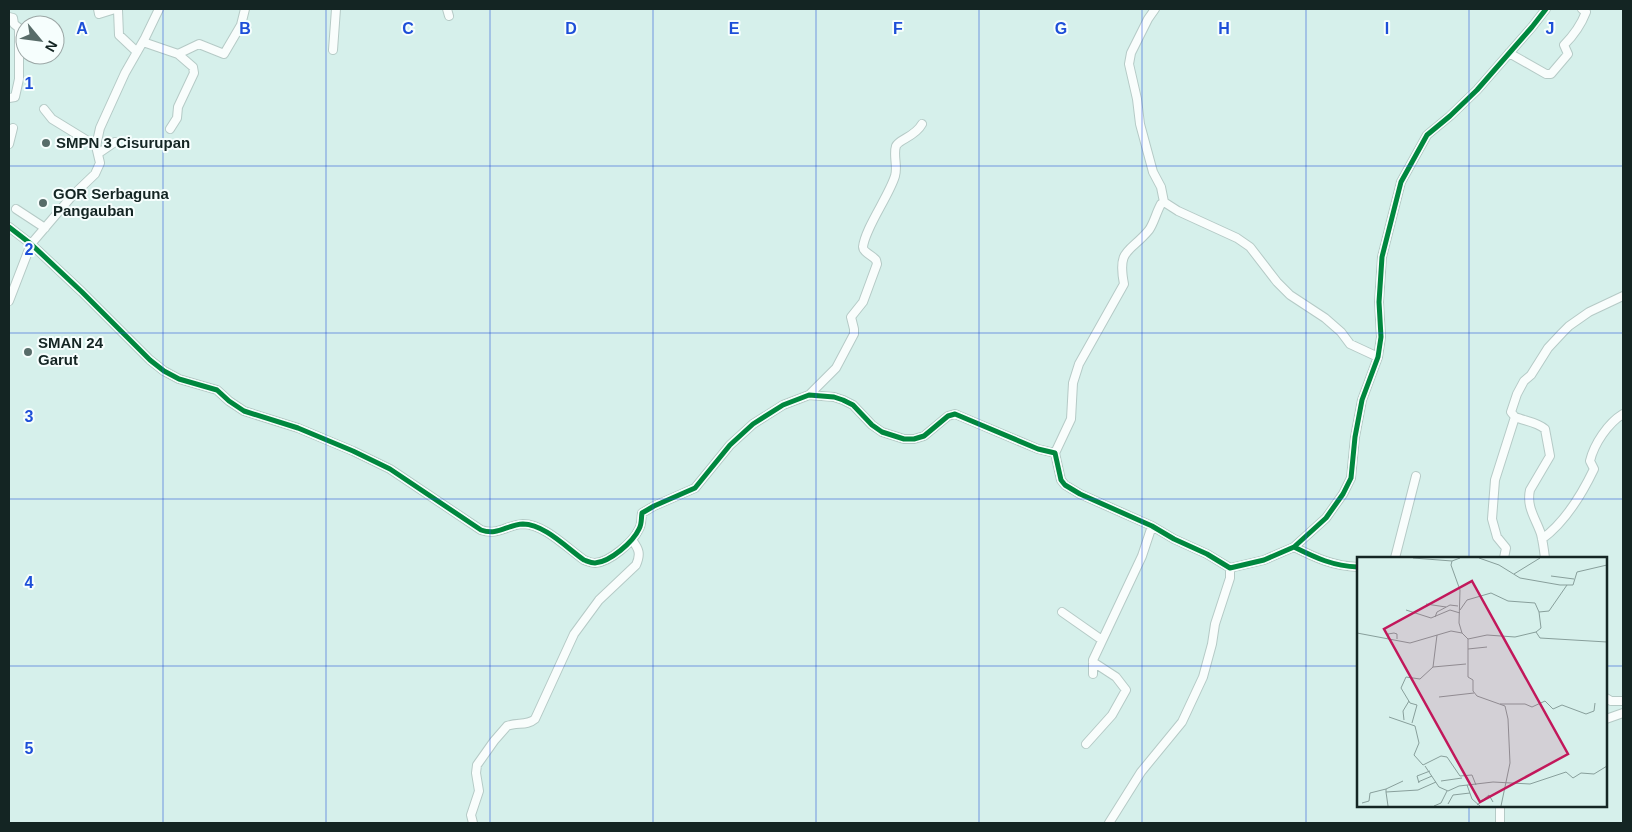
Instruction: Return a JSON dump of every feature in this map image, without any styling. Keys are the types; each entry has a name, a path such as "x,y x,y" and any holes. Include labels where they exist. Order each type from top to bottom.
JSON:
{"street":[{"path":"98,9 99,14 115,9 118,10 119,35 137,52"},
{"path":"9,301 31,244 72,196 95,174 100,163 97,150 100,128 125,73 159,9"},
{"path":"178,54 199,44 222,54 225,53 241,26 246,9"},
{"path":"333,50 336,9"},
{"path":"1155,9 1131,53 1129,64 1137,99 1140,124 1154,172 1161,187 1164,202 1178,211 1237,238 1250,248 1290,295 1325,318 1341,332 1350,344 1378,357"},
{"path":"1164,202 1161,204 1147,232 1127,251 1122,260 1121,270 1124,284 1079,364 1073,384 1071,419 1055,454 1061,480 1065,485 1080,494 1152,526 1174,539 1208,554 1230,568 1264,560 1294,547 1326,518 1343,494 1351,478 1355,437 1362,400 1378,357 1381,337 1379,302 1382,257 1401,182 1427,135 1477,90 1546,9"},
{"path":"1509,52 1546,74 1551,74 1568,54 1564,45 1581,22 1586,12 1582,9"},
{"path":"9,17 13,18 14,24 20,28 18,83 15,97 9,98"},
{"path":"143,42 178,54 194,68 194,73 178,107 177,118 170,129"},
{"path":"44,109 52,119 97,150"},
{"path":"810,395 836,368 854,334 851,317 862,304 877,264 876,260 863,247 868,232 896,174 896,147 899,142 915,133 922,124"},
{"path":"9,144 13,128"},
{"path":"97,150 115,142"},
{"path":"16,209 45,228"},
{"path":"9,228 31,244 164,372 179,379 217,390 244,412 298,428 360,454 390,469 481,530 494,533 523,524 533,526 542,529 578,556 590,562 596,563 609,559 632,540 641,527 642,513 695,488 730,445 753,424 783,405 810,395 834,397 843,400 853,406 882,432 898,438 914,439 924,436 948,416 955,414 1038,449 1055,454"},
{"path":"1545,557 1542,539 1531,512 1528,496 1550,454 1545,429 1538,424 1515,417 1511,412 1524,381 1532,375 1548,348 1569,326 1589,312 1623,296"},
{"path":"1542,539 1551,532 1579,495 1594,469 1590,461 1596,446 1607,428 1623,414"},
{"path":"1504,557 1506,548 1504,543 1497,537 1493,528 1495,480 1515,417"},
{"path":"1395,557 1416,476"},
{"path":"1092,674 1093,662 1142,556 1152,526"},
{"path":"473,823 471,815 478,795 476,769 479,761 507,726 529,723 535,719 574,634 599,600 636,564 639,550 632,540"},
{"path":"1294,547 1331,564 1357,567"},
{"path":"1109,823 1141,772 1182,722 1204,678 1215,624 1230,578 1230,568"},
{"path":"1062,612 1102,640"},
{"path":"1086,744 1112,715 1126,690 1116,677 1093,662"},
{"path":"1607,698 1623,701"},
{"path":"1607,718 1623,713"},
{"path":"1500,807 1500,823"}],"cycle path":[{"path":"1294,547 1326,518 1343,494 1351,478 1355,437 1362,400 1378,357 1381,337 1379,302 1382,257 1401,182 1427,135 1477,90 1546,9"},
{"path":"9,227 31,244 150,360 164,371 179,379 217,390 244,411 298,428 390,469 481,530 492,532 517,525 531,525 547,532 584,560 591,562 601,562 614,555 626,545 640,527 642,513 695,488 730,445 753,424 783,405 809,395 834,397 843,400 853,405 872,425 882,432 904,439 924,436 948,416 955,414 1038,449 1055,453 1061,480 1065,485 1080,494 1152,526 1230,568 1264,560 1294,547 1325,561 1357,567"}],"place":[{"name":"SMPN 3 Cisurupan","path":"46,143"},
{"name":"GOR Serbaguna Pangauban","path":"43,203"},
{"name":"SMAN 24 Garut","path":"28,352"}]}
